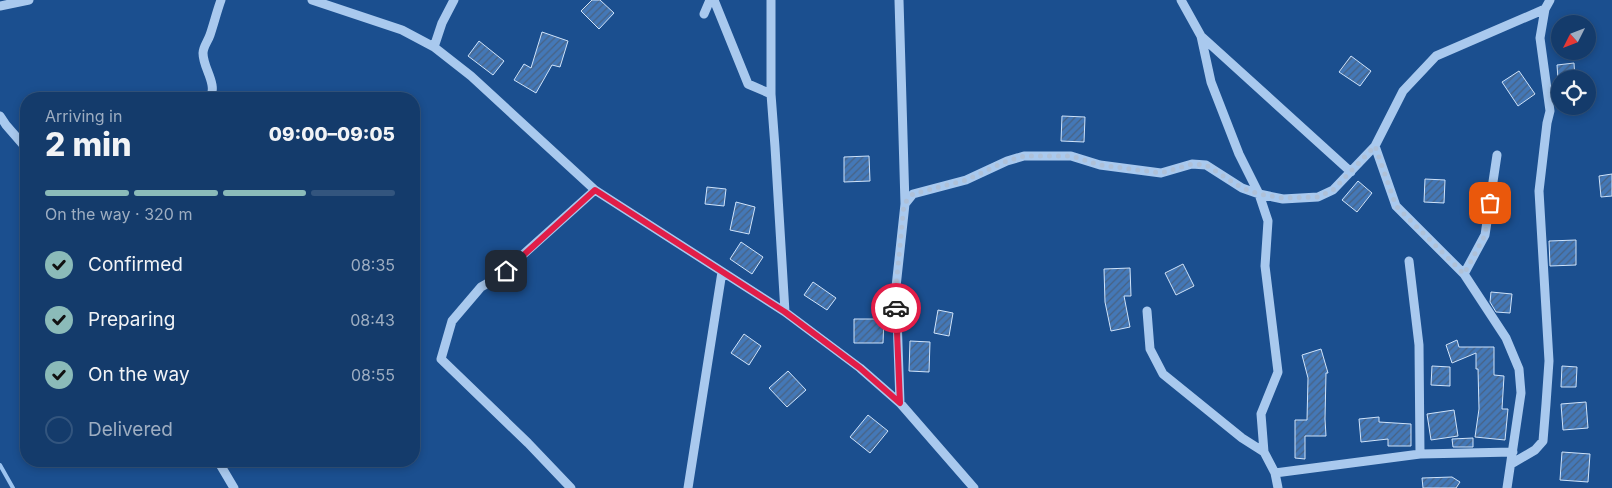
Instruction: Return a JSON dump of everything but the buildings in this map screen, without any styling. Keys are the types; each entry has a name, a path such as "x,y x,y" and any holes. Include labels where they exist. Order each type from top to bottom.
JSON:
{"street":[{"path":"0,6 29,0"},
{"path":"212,92 211,76 204,64 202,50 210,36 221,0"},
{"path":"312,0 402,30 434,47 472,76 595,190 785,312 860,368 900,403 974,488"},
{"path":"434,47 442,23 454,0"},
{"path":"704,14 710,0"},
{"path":"714,0 748,84 770,94"},
{"path":"771,0 770,94 776,147 785,312"},
{"path":"899,0 904,204 896,287 900,403"},
{"path":"1182,0 1201,36 1211,82 1239,154 1259,194 1268,220 1265,266 1278,372 1261,414 1264,452 1275,472 1278,488"},
{"path":"1511,464 1535,450 1543,441 1549,361 1539,191 1550,111 1540,38 1545,9 1550,0"},
{"path":"904,204 913,194 966,180 1007,161 1024,156 1071,156 1100,165 1161,173 1192,164 1206,165 1242,188 1259,194 1283,198 1318,197 1333,190 1375,146 1403,91 1436,56 1545,9"},
{"path":"1201,36 1351,172"},
{"path":"0,116 20,141"},
{"path":"1375,146 1396,206 1464,274 1506,338 1519,369 1522,393 1507,488"},
{"path":"1464,274 1485,235 1497,155"},
{"path":"571,488 528,443 440,360 452,321 481,287 497,278 595,190"},
{"path":"1409,261 1419,345 1420,454"},
{"path":"688,488 722,272"},
{"path":"1147,311 1150,350 1163,374 1242,438 1264,452"},
{"path":"1275,472 1420,454 1513,452"},
{"path":"222,467 234,488"}],"waterway":[{"path":"0,465 13,488"}],"way so far":[{"path":"896,308 896,287 904,204 913,194 966,180 1007,161 1024,156 1071,156 1100,165 1161,173 1192,164 1206,165 1242,188 1259,194 1283,198 1318,197 1333,190 1375,146 1396,206 1464,274 1485,235 1490,203"}],"route":[{"path":"506,271 595,190 785,312 860,368 900,403 896,308"}]}
